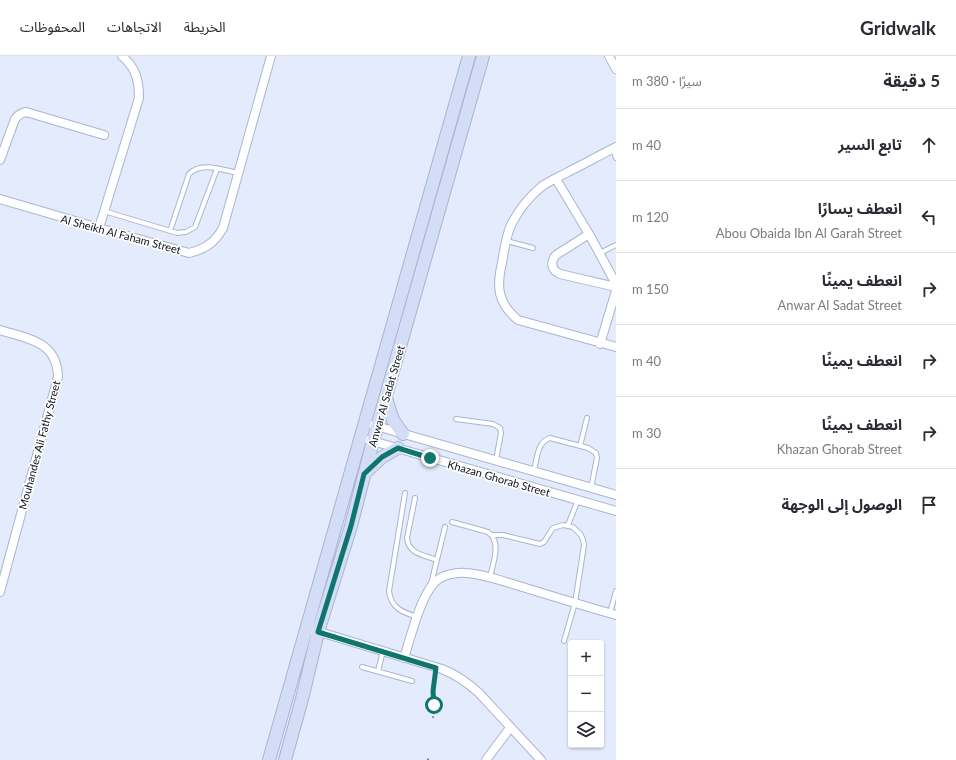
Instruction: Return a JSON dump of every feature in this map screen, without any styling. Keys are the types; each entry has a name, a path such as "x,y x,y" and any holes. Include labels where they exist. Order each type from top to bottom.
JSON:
{"street":[{"path":"99,228 139,98 139,83 133,68 122,56"},
{"name":"Al Sheikh Al Faham Street","path":"0,199 189,252 200,250 210,245 223,228 271,56"},
{"name":"Anwar Al Sadat Street","path":"284,760 302,700 312,630 360,437 468,56"},
{"name":"Anwar Al Sadat Street","path":"269,760 312,630 351,526 373,441 484,56"},
{"path":"609,56 616,69"},
{"path":"0,160 15,119 23,112 104,135"},
{"path":"614,147 556,178 541,188 518,212 510,227 498,287 502,301 510,314 518,320 600,344 616,347"},
{"path":"556,178 600,253 616,284"},
{"path":"589,234 556,255 553,258 552,263 553,268 560,274 616,292 600,344"},
{"name":"Mouhandes Ali Fathy Street","path":"0,330 40,343 54,358 58,367 58,378 0,592"},
{"path":"386,398 393,420 403,434"},
{"name":"Khazan Ghorab Street","path":"364,423 616,495"},
{"name":"Khazan Ghorab Street","path":"360,437 616,511"},
{"path":"364,474 382,457 398,448"},
{"path":"404,658 417,617 429,588 444,576 456,573 490,577 613,614"},
{"path":"312,630 459,676 468,682 541,760"},
{"path":"486,760 510,728"}],"lane":[{"path":"614,147 616,158"},
{"path":"170,231 190,174 193,170 203,166 238,173"},
{"path":"104,211 170,231 182,233 186,232 194,227 217,169"},
{"path":"507,241 533,248"},
{"path":"600,253 616,245"},
{"path":"580,446 587,418"},
{"path":"456,419 493,424 500,428 501,433 496,461"},
{"path":"534,472 540,448 545,440 550,438 580,446 592,450 597,458 591,488"},
{"path":"405,493 389,591 392,603 400,611 417,617"},
{"path":"416,498 407,538 409,547 416,553 437,560"},
{"path":"568,525 578,500"},
{"path":"452,522 488,532 492,535 496,548 490,577"},
{"path":"399,525 410,525"},
{"path":"492,535 504,535 540,544 545,540 553,528 559,525 568,525 573,527 581,535 584,545 575,603 564,641"},
{"path":"429,588 445,527"},
{"path":"613,614 616,591"},
{"path":"378,671 383,651"},
{"path":"362,667 412,681"}],"path":[{"path":"433,718 433,691 436,668"}],"route":[{"path":"430,458 398,448 375,462 364,474 351,526 318,632 436,668 433,682 434,705"}]}
